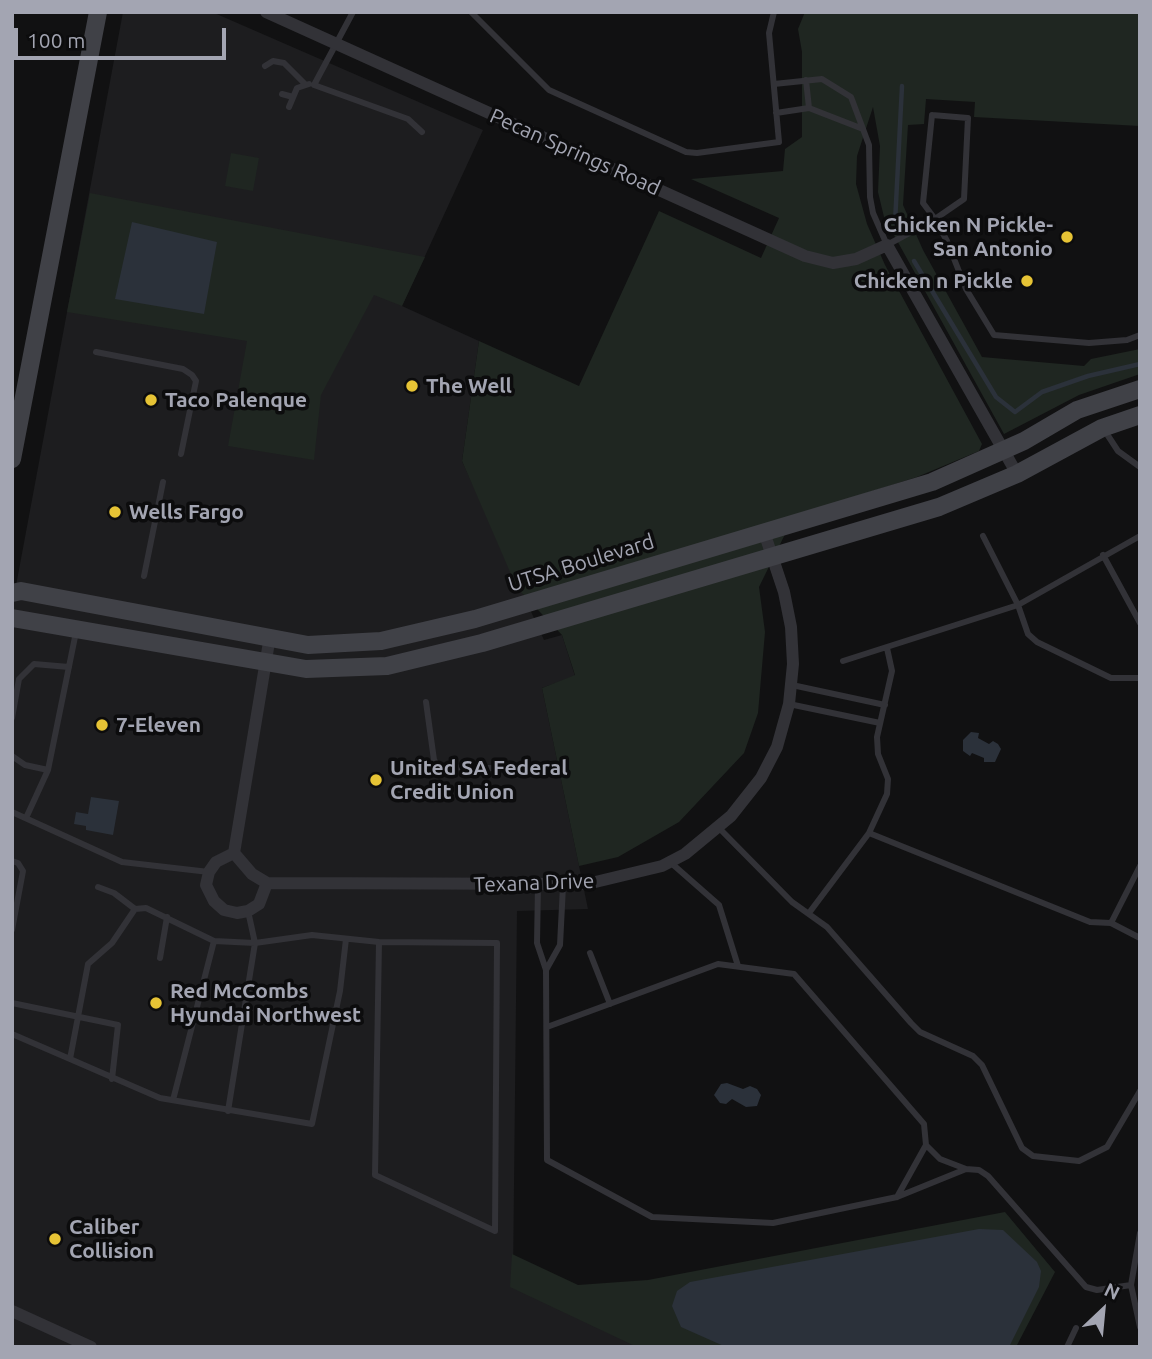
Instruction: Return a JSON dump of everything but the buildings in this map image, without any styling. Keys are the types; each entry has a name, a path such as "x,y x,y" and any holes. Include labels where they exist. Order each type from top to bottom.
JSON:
{"main road":[{"path":"12,460 98,12"},
{"name":"UTSA Boulevard","path":"12,593 21,592 308,645 363,644 520,606 932,482 1003,451 1077,411 1140,389"},
{"path":"12,618 306,670 366,669 526,630 939,506 1017,474 1102,428 1140,415"},
{"path":"12,629 32,622"}],"street":[{"name":"Pecan Springs Road","path":"266,12 805,256 833,263 856,259 887,245"},
{"path":"887,245 1017,474"},
{"name":"Texana Drive","path":"267,883 563,886 622,877 670,862 719,828 761,778 777,747 792,685 791,627 764,532"},
{"path":"520,606 526,630"},
{"path":"234,853 216,862 209,872 206,885 214,901 237,914 259,904 267,883 252,874 234,853 270,636"},
{"path":"12,1311 90,1347"}],"lane":[{"path":"314,85 353,12"},
{"path":"471,12 549,90 686,152 779,142 769,33 774,12"},
{"path":"265,66 273,61 284,63 305,84"},
{"path":"774,84 822,79 843,89 851,97 869,145 873,213 887,245 935,219 964,199 968,118 932,115 923,203 935,219 947,241 966,289 993,335 1089,343 1127,340 1140,335"},
{"path":"806,80 809,108"},
{"path":"289,107 297,88 305,84 314,85 408,119 422,132"},
{"path":"282,94 293,97"},
{"path":"776,113 809,108 863,129"},
{"path":"96,352 183,369 192,374 196,381 181,454"},
{"path":"1102,428 1118,451 1140,467"},
{"path":"144,576 163,482"},
{"path":"983,536 1018,605 1028,634 1037,642 1111,678 1140,678"},
{"path":"843,661 1018,605 1140,536"},
{"path":"1103,555 1140,623"},
{"path":"26,818 48,770 76,631"},
{"path":"809,913 869,832 887,794 888,779 878,754 880,723 892,671 887,648"},
{"path":"12,718 19,679 34,664 69,667"},
{"path":"792,685 886,705"},
{"path":"426,702 435,760 439,767 534,769"},
{"path":"789,704 880,723"},
{"path":"12,755 25,765 48,770"},
{"path":"12,812 122,862 209,872"},
{"path":"719,828 792,902 827,927 920,1032 972,1056 982,1065 1022,1148 1033,1156 1079,1161 1107,1147 1140,1091"},
{"path":"869,832 1090,922 1111,923 1140,938"},
{"path":"12,861 18,863 23,871 12,930"},
{"path":"670,862 719,905 738,967"},
{"path":"1111,923 1140,866"},
{"path":"1132,881 1140,885"},
{"path":"538,886 537,943 547,970 547,1160 652,1217 773,1223 897,1197 965,1169"},
{"path":"547,970 560,944 563,886"},
{"path":"98,887 114,893 135,909 146,908 214,941 255,943 312,935 379,942 497,943 495,1231 375,1175 379,942"},
{"path":"70,1059 88,964 103,954 135,909"},
{"path":"228,1111 255,943 248,911"},
{"path":"160,958 167,917"},
{"path":"12,1034 146,1094 228,1111 312,1124 340,991 345,939"},
{"path":"173,1100 214,941"},
{"path":"590,953 610,1004"},
{"path":"547,1027 718,964 794,974 924,1124 926,1145 897,1197"},
{"path":"12,1003 118,1025 112,1079"},
{"path":"926,1145 940,1159 965,1169 979,1170 988,1176 1086,1287 1097,1290 1131,1285"},
{"path":"1140,1233 1131,1285 1140,1326"},
{"path":"1067,1347 1076,1328"}],"shaded area":[{"path":"123,12 212,12 483,130 402,306 479,341 462,461 544,640 562,635 575,676 542,688 588,909 517,911 513,1277 662,1347 12,1347 12,607"},
{"path":"805,12 1140,12 1140,126 974,117 975,102 926,99 924,124 908,125 903,205 923,250 982,357 1084,366 1091,359 1140,349 1140,374 1079,395 1004,434 884,217 878,192 880,146 873,107 857,156 856,184 867,224 885,265 982,444 979,451 917,477 794,516 759,587 765,632 758,713 744,753 679,822 618,857 579,866 542,688 575,675 562,635 517,588 462,461 479,341 579,386 659,211 761,258 779,218 691,179 783,171 785,149 802,137 802,52 798,29"},
{"path":"231,153 259,158 253,191 225,186"},
{"path":"90,193 425,257 402,306 374,295 321,395 314,460 228,446 247,341 67,312"},
{"path":"132,222 217,242 204,314 115,299"},
{"path":"971,732 979,733 978,738 989,744 993,741 998,744 1001,749 995,762 984,762 984,758 972,753 970,756 963,751 963,740"},
{"path":"91,797 119,801 113,835 86,830 86,826 74,824 76,812 88,814"},
{"path":"727,1083 743,1089 750,1086 757,1089 761,1095 757,1106 746,1107 732,1099 726,1104 720,1103 714,1095 721,1084"},
{"path":"1005,1212 1055,1272 1016,1347 637,1347 510,1287 512,1254 578,1285 648,1280"},
{"path":"979,1229 1003,1230 1037,1262 1041,1271 1039,1287 1009,1347 726,1347 681,1327 672,1306 677,1291 690,1282"}],"waterway":[{"path":"895,223 902,86"},
{"path":"914,261 996,397 1015,412 1042,392 1088,376 1140,364"}],"place":[{"name":"Chicken N Pickle- San Antonio","path":"1067,237"},
{"name":"Chicken n Pickle","path":"1027,281"},
{"name":"The Well","path":"412,386"},
{"name":"Taco Palenque","path":"151,400"},
{"name":"Wells Fargo","path":"115,512"},
{"name":"7-Eleven","path":"102,725"},
{"name":"United SA Federal Credit Union","path":"376,780"},
{"name":"Red McCombs Hyundai Northwest","path":"156,1003"},
{"name":"Caliber Collision","path":"55,1239"}]}
